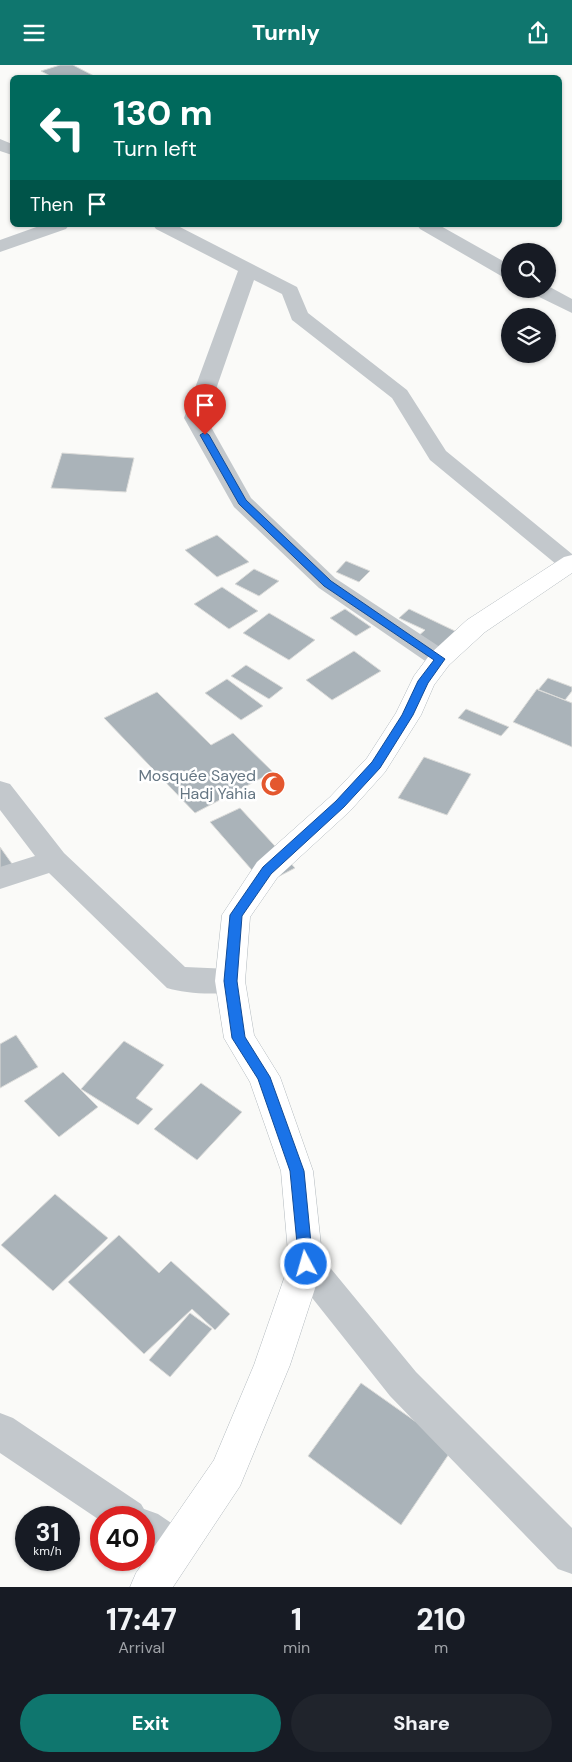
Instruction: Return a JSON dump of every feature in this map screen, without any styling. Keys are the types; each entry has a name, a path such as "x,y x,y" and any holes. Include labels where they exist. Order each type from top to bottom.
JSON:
{"street":[{"path":"0,246 54,227"},
{"path":"150,1587 227,1473 272,1365 306,1264 297,1171 264,1077 239,1038 230,981 236,915 267,870 340,804 376,765 408,715 423,681 440,659 476,626 571,563 438,455 400,393 299,316 290,291 166,227"},
{"path":"430,227 501,268"},
{"path":"248,269 196,418 242,502 327,583 440,659"},
{"path":"555,298 572,307"},
{"path":"0,791 54,861 178,979 230,981"},
{"path":"0,878 54,861"},
{"path":"306,1264 404,1384 572,1555"},
{"path":"0,1431 112,1506"},
{"path":"155,1535 175,1549"}],"building":[{"path":"60,65 73,65 92,75 48,75 41,71"},
{"path":"62,453 134,458 126,492 51,488"},
{"path":"217,535 249,562 217,577 185,550"},
{"path":"346,561 370,571 359,582 336,572"},
{"path":"254,569 279,581 259,596 235,584"},
{"path":"222,587 258,611 229,629 194,604"},
{"path":"345,609 371,627 356,636 330,618"},
{"path":"409,609 457,632 439,649 416,638 425,630 399,618"},
{"path":"269,613 315,640 289,660 243,633"},
{"path":"354,651 381,671 332,700 306,680"},
{"path":"246,665 283,688 269,699 231,676"},
{"path":"548,678 572,687 572,691 565,700 538,690"},
{"path":"227,679 263,706 241,720 205,693"},
{"path":"537,689 572,703 572,747 513,722"},
{"path":"157,692 211,745 233,733 273,772 195,813 104,718"},
{"path":"466,709 509,727 501,736 458,718"},
{"path":"424,757 471,774 447,815 398,798"},
{"path":"240,808 295,868 264,884 210,822"},
{"path":"0,847 15,868 0,875"},
{"path":"16,1035 38,1067 0,1088 0,1044"},
{"path":"124,1041 164,1065 136,1098 153,1109 138,1125 81,1089"},
{"path":"63,1072 98,1107 59,1137 24,1101"},
{"path":"201,1083 242,1112 197,1160 154,1129"},
{"path":"55,1194 108,1238 53,1291 1,1245"},
{"path":"119,1235 159,1273 171,1261 230,1314 215,1330 192,1309 144,1354 68,1282"},
{"path":"190,1313 212,1329 170,1377 149,1360"},
{"path":"361,1383 453,1448 401,1525 308,1456"}],"place":[{"name":"Mosquée Sayed Hadj Yahia","path":"273,784"}],"route":[{"path":"205,435 242,502 327,583 440,659 423,681 408,715 376,765 340,804 267,870 236,915 230,981 239,1038 264,1077 297,1171 306,1264"}]}
